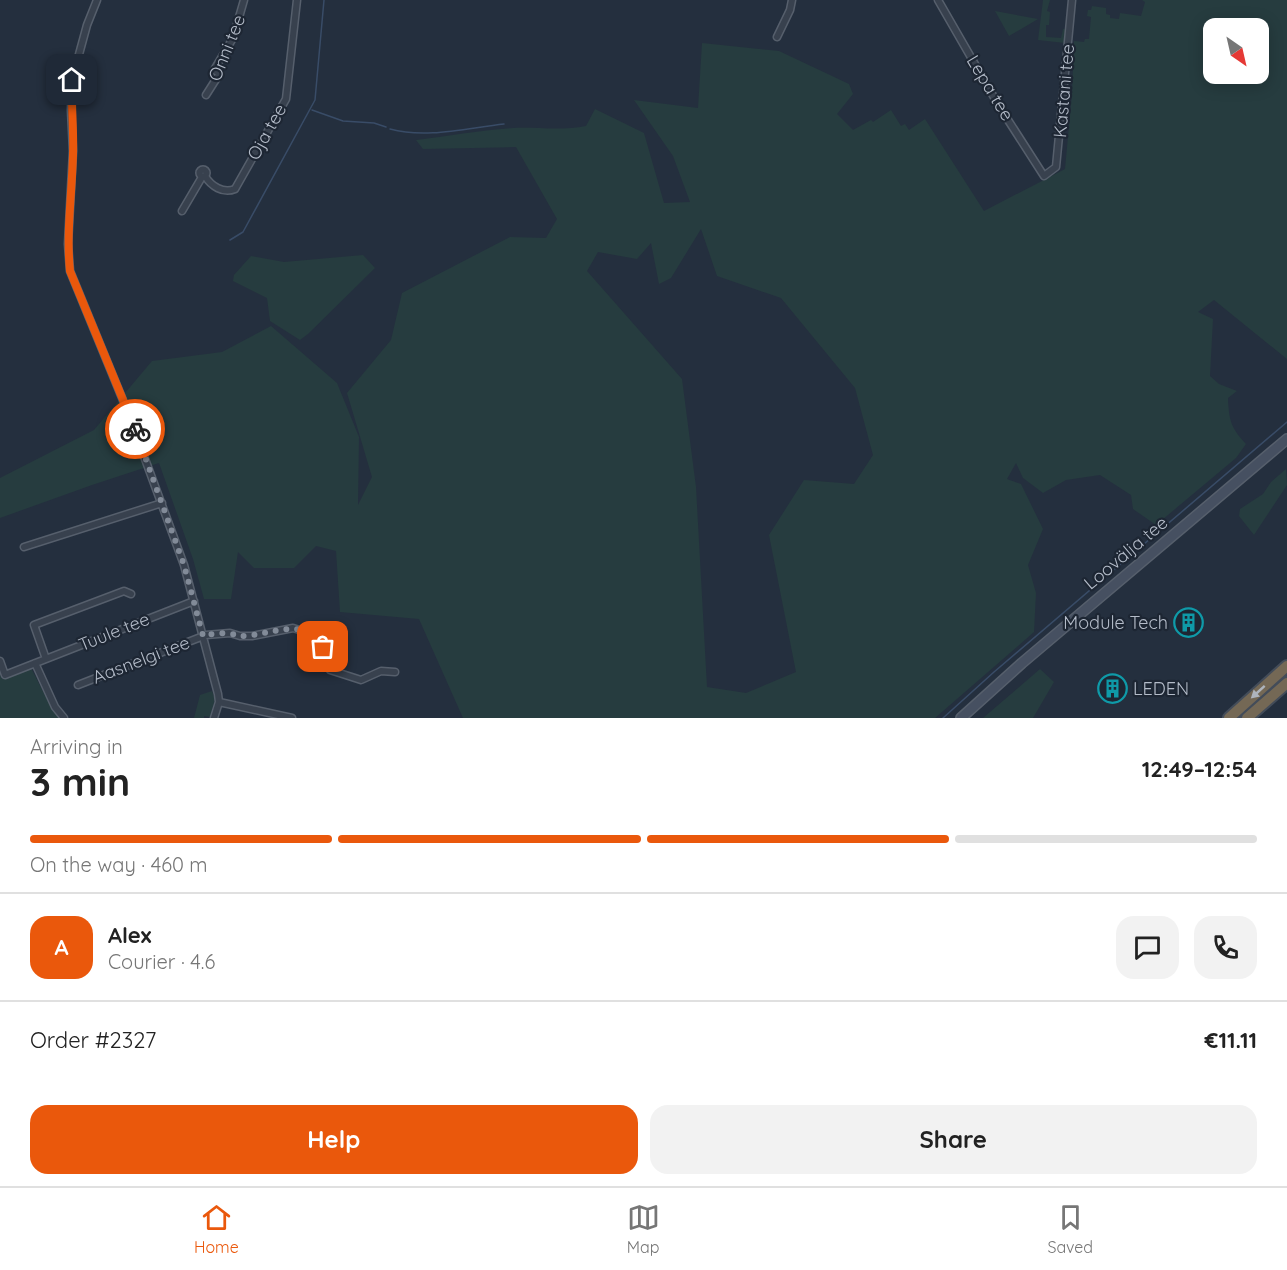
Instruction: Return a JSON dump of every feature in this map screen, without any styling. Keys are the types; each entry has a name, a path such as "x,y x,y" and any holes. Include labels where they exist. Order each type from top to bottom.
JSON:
{"highway":[{"path":"1229,718 1287,666"},
{"path":"1247,718 1287,683"}],"street":[{"path":"98,0 87,25 72,80 73,151 68,244 70,271 128,410 184,565 219,702 214,718"},
{"name":"Onni tee","path":"206,95 220,74 214,70 233,38 241,17 244,0"},
{"name":"Oja tee","path":"182,211 203,177 220,190 229,192 235,189 286,99 297,0"},
{"path":"777,37 790,10 792,0"},
{"name":"Lepa tee","path":"938,0 999,106 1044,176"},
{"name":"Kastani tee","path":"1044,176 1056,167 1072,0"},
{"name":"Loovälja tee","path":"961,718 1022,663 1287,439"},
{"path":"24,547 162,503"},
{"path":"46,659 34,625 124,591 131,594"},
{"name":"Tuule tee","path":"0,661 5,675 194,601"},
{"name":"Aasnelgi tee","path":"78,685 203,636 230,633 252,636 293,628 301,629 318,639 323,647 327,665 333,672 361,680 381,671 395,672"},
{"path":"35,663 55,707 64,718"},
{"path":"219,702 292,718"}],"green space":[{"path":"1043,0 1050,0 1047,11 1050,12 1049,25 1046,25 1046,37 1061,38 1063,29 1066,29 1065,43 1038,40"},
{"path":"1142,0 1287,0 1287,359 1214,300 1198,312 1213,319 1210,376 1219,384 1237,391 1228,398 1229,413 1234,428 1246,444 1236,458 1156,525 1133,509 1131,495 1100,475 1066,480 1043,493 1023,478 1016,463 1007,479 1021,484 1043,529 1028,565 1036,593 1034,632 935,718 463,718 419,619 340,612 336,551 316,546 294,568 254,568 238,552 231,599 204,599 193,559 159,463 0,518 0,478 94,430 152,361 222,352 271,326 337,383 359,437 358,505 372,477 347,393 391,340 402,293 510,237 546,238 557,219 516,147 423,149 416,140 501,129 586,126 595,109 644,133 664,203 690,202 673,156 634,100 698,108 702,43 779,51 849,84 853,94 837,114 853,130 871,120 873,122 891,110 901,126 905,124 909,130 925,119 984,211 1065,169 1074,41 1084,42 1085,39 1089,39 1091,17 1087,16 1088,10 1091,10 1092,6 1106,8 1106,14 1110,15 1110,18 1119,19 1120,13 1141,16 1145,2","holes":["701,229 717,276 781,298 855,388 873,455 854,484 804,480 769,535 796,672 746,693 707,687 696,487 682,379 587,271 598,252 637,259 651,243 659,284 671,278"]},
{"path":"995,11 1038,19 1009,36"},
{"path":"363,255 375,268 300,340 270,321 267,298 233,281 234,275 251,256 284,262"},
{"path":"1286,469 1287,485 1254,535 1239,516 1240,509 1263,494 1271,482"},
{"path":"31,668 52,709 60,718 0,718 0,675 2,679"},
{"path":"1040,669 1054,682 1033,718 983,718"},
{"path":"212,691 215,699 210,717 194,718 200,695"}],"waterway":[{"path":"230,240 243,232 315,100 324,0"},
{"path":"312,110 343,121 374,123 386,127"},
{"path":"390,129 432,133 504,124"},
{"path":"943,718 1287,422"}],"way so far":[{"path":"135,429 184,565 203,636 230,633 252,636 293,628 309,633 318,639 323,647"}],"place":[{"name":"Module Tech","path":"1189,623"},
{"name":"LEDEN","path":"1112,689"}],"route":[{"path":"72,80 73,151 68,244 70,271 135,429"}]}
